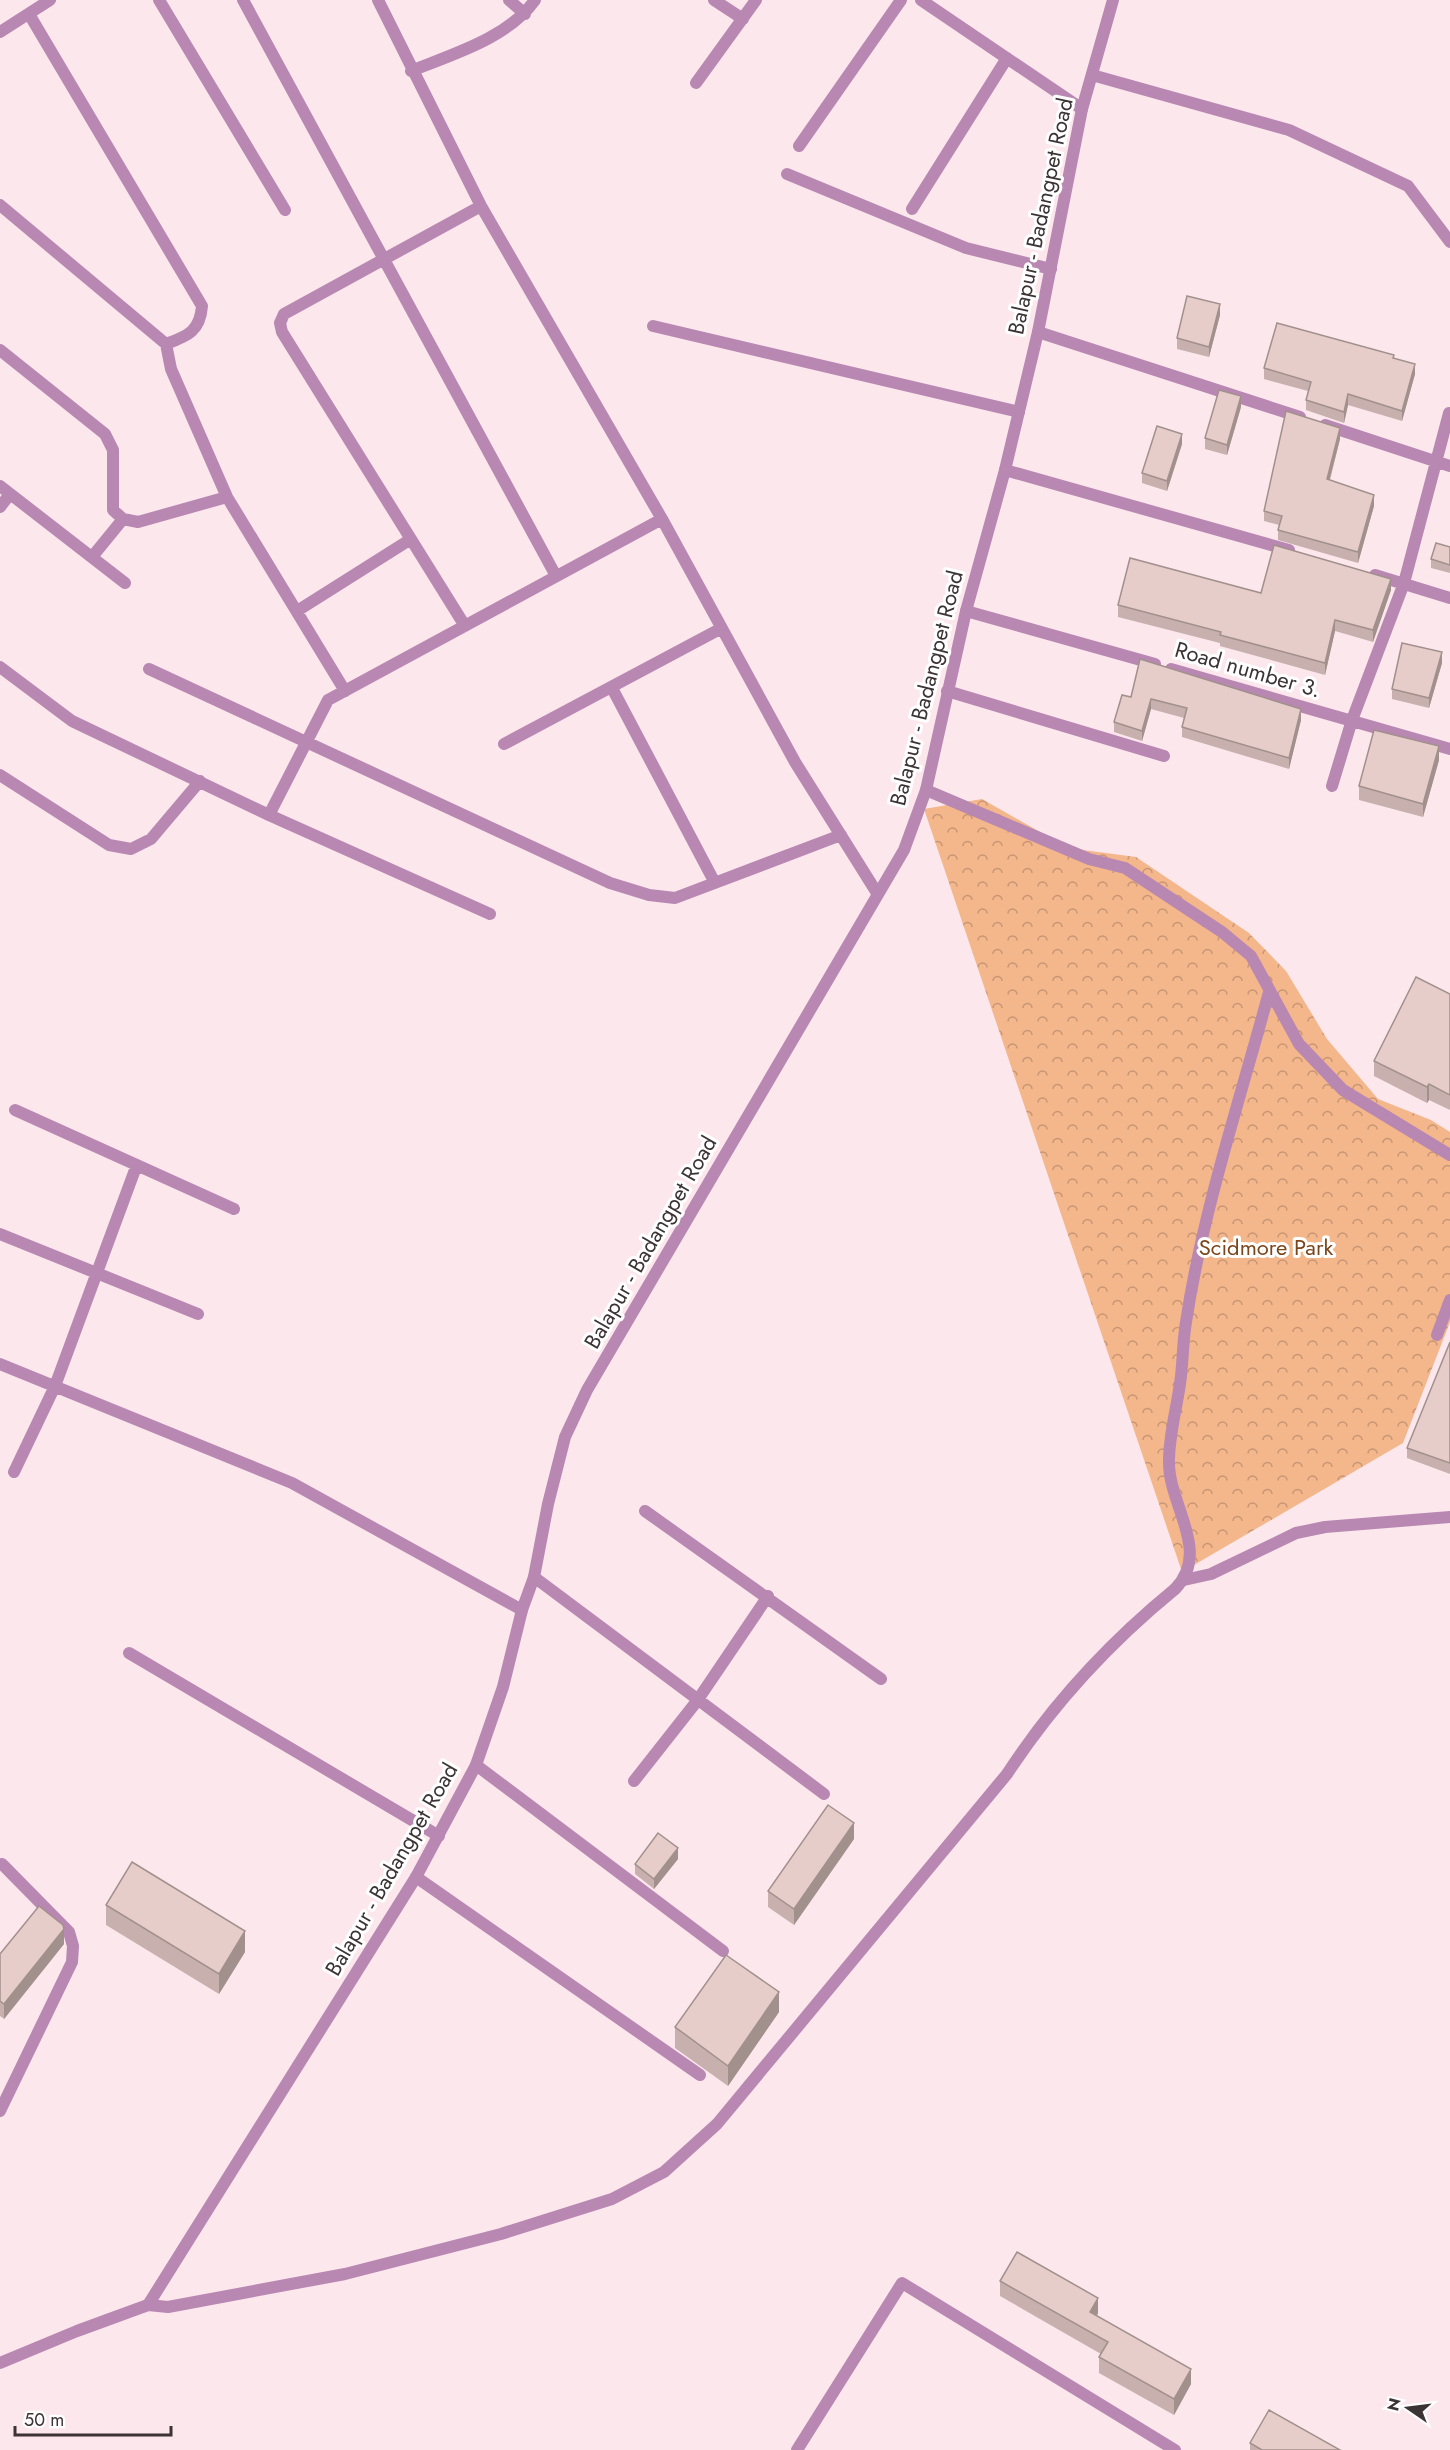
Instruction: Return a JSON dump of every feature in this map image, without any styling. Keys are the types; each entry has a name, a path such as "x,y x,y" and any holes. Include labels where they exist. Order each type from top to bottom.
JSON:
{"street":[{"path":"0,32 51,0"},
{"path":"159,0 285,210"},
{"path":"243,0 556,576"},
{"path":"378,0 481,206 662,519 720,629 795,762 877,893"},
{"path":"509,0 525,14"},
{"path":"411,70 476,45 525,14 535,0"},
{"path":"714,0 743,19"},
{"path":"696,83 756,0"},
{"path":"800,146 901,0"},
{"path":"921,0 1082,109"},
{"name":"Balapur - Badangpet Road","path":"148,2305 416,1876 476,1766 503,1688 522,1610 534,1577 548,1504 565,1437 587,1390 904,850 926,790 966,611 1005,470 1038,332 1082,109 1113,0"},
{"path":"29,14 202,306 201,320 188,336 166,344"},
{"path":"912,209 1007,58"},
{"path":"1092,75 1289,130 1408,186 1450,242"},
{"path":"787,174 966,248 1051,269"},
{"path":"0,206 166,344 171,369 227,497 345,691"},
{"path":"465,626 288,342 280,323 284,314 481,206"},
{"path":"653,326 1019,412"},
{"path":"1038,332 1450,466"},
{"path":"0,350 105,434 113,450 113,510 123,519 138,522 227,497"},
{"path":"1332,786 1352,720 1404,583 1449,413"},
{"path":"1005,470 1301,554"},
{"path":"0,507 5,490 125,583"},
{"path":"92,557 123,519"},
{"path":"270,815 328,700 662,519"},
{"path":"297,611 411,538"},
{"path":"1358,570 1450,598"},
{"name":"Road number 3.","path":"966,611 1450,749"},
{"path":"504,744 720,629"},
{"path":"0,668 72,721 270,815 490,914"},
{"path":"149,669 610,883 649,896 675,898 841,835"},
{"path":"612,688 715,883"},
{"path":"947,692 1164,756"},
{"path":"0,775 109,845 130,849 151,839 200,781"},
{"path":"926,790 1089,859 1125,868 1222,932 1251,956 1299,1044 1343,1090 1450,1155"},
{"path":"1179,1585 1190,1561 1190,1537 1178,1510 1170,1479 1169,1459 1186,1321 1203,1237 1269,992"},
{"path":"15,1110 136,1167 234,1209"},
{"path":"14,1472 55,1386 98,1275 136,1167"},
{"path":"0,1234 198,1314"},
{"path":"1437,1335 1450,1300"},
{"path":"0,1364 292,1483 522,1610"},
{"path":"645,1511 881,1678"},
{"path":"0,2363 148,2305 168,2307 345,2274 501,2234 612,2199 664,2172 717,2124 999,1783 1070,1687 1111,1644 1179,1585 1211,1574 1296,1533 1325,1527 1450,1517"},
{"path":"534,1577 824,1794"},
{"path":"634,1781 697,1701 768,1596"},
{"path":"129,1653 439,1836"},
{"path":"476,1766 723,1951"},
{"path":"0,2111 72,1962 74,1946 69,1932 2,1864"},
{"path":"416,1876 700,2075"},
{"path":"797,2450 902,2283 1175,2450"}],"green space":[{"name":"Scidmore Park","path":"982,799 1068,848 1136,857 1249,933 1286,971 1327,1039 1378,1099 1431,1120 1450,1132 1450,1322 1403,1443 1182,1572 924,809"}],"building":[{"path":"1187,296 1220,304 1209,347 1177,338"},
{"path":"1277,323 1394,355 1393,358 1415,364 1402,411 1348,394 1344,412 1306,400 1311,382 1264,368"},
{"path":"1219,390 1241,396 1227,445 1205,438"},
{"path":"1286,411 1340,428 1327,479 1374,495 1358,552 1278,530 1282,516 1264,511"},
{"path":"1157,426 1182,434 1167,481 1142,473"},
{"path":"1436,543 1450,547 1450,565 1431,559"},
{"path":"1274,545 1391,579 1373,630 1335,620 1325,663 1118,605 1130,558 1261,593"},
{"path":"1402,643 1442,652 1429,698 1392,689"},
{"path":"1140,659 1301,709 1289,758 1182,727 1187,708 1151,699 1142,731 1114,722 1122,695 1131,697"},
{"path":"1374,730 1439,746 1423,804 1359,786"},
{"path":"1416,977 1450,994 1450,1095 1429,1084 1427,1087 1374,1061"},
{"path":"1450,1342 1450,1463 1407,1448"},
{"path":"828,1805 854,1823 794,1909 768,1891"},
{"path":"658,1833 678,1848 654,1879 635,1864"},
{"path":"132,1862 245,1931 219,1974 106,1905"},
{"path":"39,1906 63,1925 64,1929 4,2004 0,2001 0,1954"},
{"path":"726,1955 779,1992 728,2066 675,2027"},
{"path":"1017,2252 1098,2298 1090,2312 1191,2369 1174,2399 1099,2357 1108,2342 1000,2281"},
{"path":"1269,2410 1340,2450 1262,2450 1250,2443"}]}
